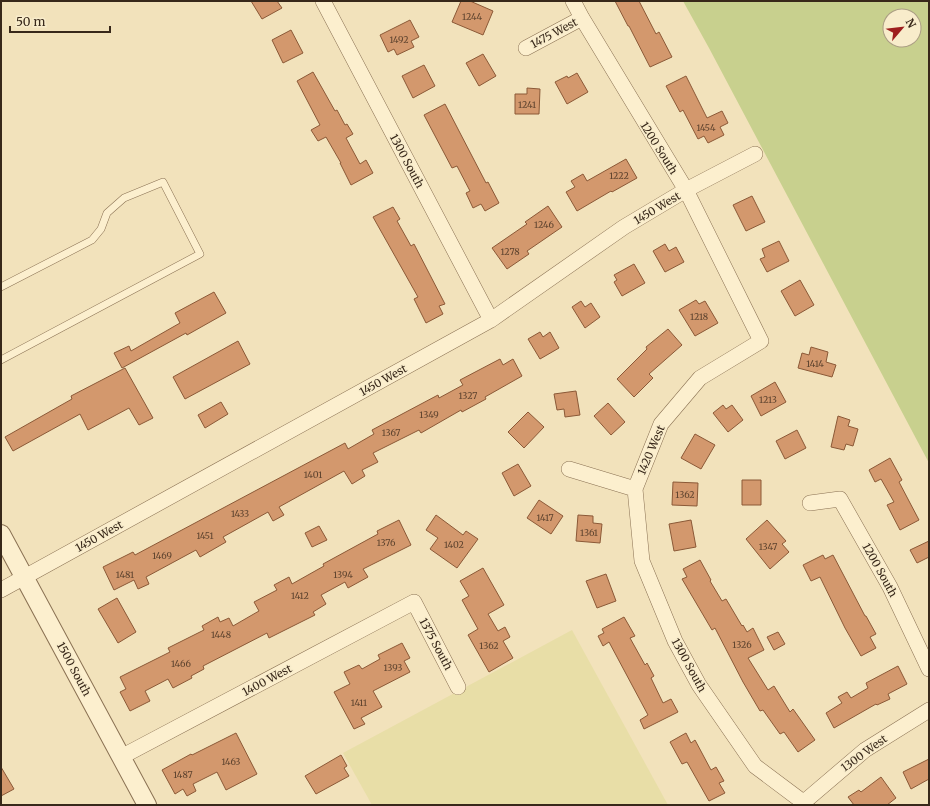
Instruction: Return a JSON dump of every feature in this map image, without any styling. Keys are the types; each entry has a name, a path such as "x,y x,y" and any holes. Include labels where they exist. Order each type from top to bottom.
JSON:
{"street":[{"name":"1300 South","path":"323,1 491,320"},
{"name":"1200 South","path":"573,1 686,190 761,341"},
{"name":"1475 West","path":"526,48 582,18"},
{"name":"1450 West","path":"1,590 491,320 624,227 686,190 755,154"},
{"name":"1420 West","path":"569,469 635,489 661,424 700,378 761,341"},
{"name":"1300 South","path":"635,489 642,561 675,641 700,685 755,766 805,803"},
{"name":"1200 South","path":"810,503 840,499 890,587 929,670"},
{"name":"1500 South","path":"1,534 147,805"},
{"name":"1400 West","path":"121,757 414,602"},
{"name":"1375 South","path":"414,602 458,687"},
{"name":"1300 West","path":"805,803 865,750 929,710"}],"lane":[{"path":"1,287 92,240 101,229 108,213 124,198 163,182 200,254 1,360"}],"shaded area":[{"path":"572,630 668,805 372,805 343,753"}],"green space":[{"path":"683,1 929,1 929,463 709,48"}],"building":[{"path":"251,1 277,1 282,8 262,19"},
{"path":"461,1 470,1 493,11 483,35 452,22"},
{"path":"615,1 639,1 656,34 659,32 672,57 650,67"},
{"path":"410,20 419,37 411,41 414,47 397,55 394,49 388,52 380,35"},
{"path":"291,30 303,53 283,63 272,40"},
{"path":"483,54 496,76 479,86 466,63"},
{"path":"424,65 435,86 413,98 402,76"},
{"path":"313,72 335,111 337,110 345,125 347,124 353,134 346,138 360,164 366,160 373,173 351,185 341,163 326,137 318,141 311,130 320,125 297,81"},
{"path":"577,73 588,92 567,104 555,82 567,76 568,78"},
{"path":"686,76 707,118 722,111 728,123 720,127 724,135 708,143 704,136 698,139 683,110 680,112 666,86"},
{"path":"527,88 540,89 539,114 515,114 515,94 527,94"},
{"path":"445,104 486,183 488,182 499,203 485,211 481,204 473,208 466,193 470,191 457,166 452,168 424,115"},
{"path":"626,159 637,178 577,211 566,192 575,187 571,181 583,174 587,181"},
{"path":"752,196 765,222 746,231 733,205"},
{"path":"548,206 562,227 527,251 529,254 507,269 492,248 527,224 525,222"},
{"path":"393,207 400,219 397,221 411,246 414,244 445,304 439,306 443,314 426,323 414,299 418,297 373,217"},
{"path":"779,241 789,261 767,272 760,259 765,257 762,249"},
{"path":"665,244 669,251 676,247 684,262 665,272 653,251"},
{"path":"634,264 645,283 622,296 614,282 617,280 614,275"},
{"path":"800,280 814,305 795,316 781,291"},
{"path":"214,292 226,313 187,335 186,333 122,368 114,353 129,346 131,351 180,323 175,313"},
{"path":"696,300 699,304 705,301 718,323 695,336 679,310"},
{"path":"581,301 585,307 591,303 600,317 585,328 572,307"},
{"path":"668,329 682,345 649,374 653,378 634,397 617,379 647,349 646,347"},
{"path":"540,332 543,337 550,332 559,348 540,359 528,339"},
{"path":"238,341 250,364 185,399 173,377"},
{"path":"811,347 828,352 826,362 836,365 832,377 798,368 802,353 809,355"},
{"path":"500,359 503,365 513,359 522,376 485,397 486,399 462,412 461,410 421,433 419,430 373,453 378,462 362,470 365,476 352,484 344,471 279,507 284,515 273,521 268,512 223,537 226,542 200,557 196,550 146,577 149,584 138,589 134,580 114,590 103,567 133,552 135,555 345,443 348,449 374,434 372,430 438,395 439,398 463,385 460,380"},
{"path":"125,368 153,418 139,425 129,408 88,430 80,414 13,451 5,437 72,399 71,396"},
{"path":"775,382 786,402 761,416 751,396"},
{"path":"576,391 580,415 565,417 564,409 557,410 554,394"},
{"path":"221,402 228,414 205,428 198,415"},
{"path":"608,403 625,422 611,435 594,416"},
{"path":"723,405 726,409 732,405 743,420 728,432 713,413"},
{"path":"528,412 544,427 524,448 508,432"},
{"path":"838,416 850,420 848,426 858,429 853,446 846,444 844,450 831,447"},
{"path":"797,430 806,448 785,459 776,441"},
{"path":"695,434 715,445 701,469 681,458"},
{"path":"890,458 902,480 899,482 919,520 900,530 887,505 894,502 881,479 875,482 869,470"},
{"path":"518,464 531,486 514,496 502,473"},
{"path":"742,480 761,480 761,505 742,505"},
{"path":"673,482 698,483 697,506 672,505"},
{"path":"539,500 563,516 551,534 527,518"},
{"path":"436,515 463,535 466,531 478,539 457,568 430,549 438,538 426,530"},
{"path":"578,515 593,516 593,523 602,524 600,543 576,541"},
{"path":"399,520 411,545 363,569 368,577 348,588 345,582 321,595 326,604 313,612 315,615 269,638 267,633 203,666 204,669 191,676 192,678 173,688 168,679 145,691 150,701 130,711 120,692 126,689 120,677 170,652 168,648 204,630 202,626 218,617 220,622 229,618 233,626 259,611 254,602 277,590 274,585 289,577 292,584 324,566 323,564 378,534 377,531"},
{"path":"691,520 696,547 674,551 669,524"},
{"path":"767,520 786,541 782,544 789,552 770,569 746,539"},
{"path":"319,526 327,540 312,547 305,533"},
{"path":"929,541 929,557 917,563 910,550"},
{"path":"823,555 825,559 833,555 876,634 870,637 876,648 861,656 845,628 820,577 811,581 803,565"},
{"path":"700,560 722,601 726,599 747,632 753,628 764,650 748,658 768,690 774,686 790,712 793,709 815,740 798,752 784,732 780,734 763,710 760,711 715,628 712,630 682,579 687,577 683,569"},
{"path":"483,568 504,605 488,614 498,631 505,627 510,637 503,641 513,658 489,672 468,635 478,629 462,600 469,596 460,581"},
{"path":"606,574 616,601 597,608 586,581"},
{"path":"117,598 136,632 118,643 98,609"},
{"path":"624,617 635,636 630,638 645,665 647,663 654,676 651,678 663,703 671,699 678,712 644,729 640,720 648,715 609,642 603,646 598,636 604,633 602,629"},
{"path":"778,632 785,644 774,650 767,637"},
{"path":"402,643 410,658 404,661 410,672 373,691 382,707 361,718 365,724 354,729 334,692 350,684 344,672 359,665 362,669 380,659 378,655"},
{"path":"898,666 907,684 888,694 890,699 877,705 876,704 834,728 826,713 842,703 838,697 847,692 851,698 868,688 866,683"},
{"path":"236,733 257,774 226,790 217,772 193,784 196,791 187,796 183,789 175,794 162,770 191,754 192,755"},
{"path":"686,733 691,743 695,740 711,770 716,767 724,781 719,783 725,793 709,801 687,762 682,764 670,742"},
{"path":"341,755 347,766 344,768 349,776 316,794 305,776"},
{"path":"929,759 929,779 911,789 903,772"},
{"path":"1,767 14,789 1,796"},
{"path":"881,777 896,798 887,805 854,805 848,797 859,790 861,792"}]}
